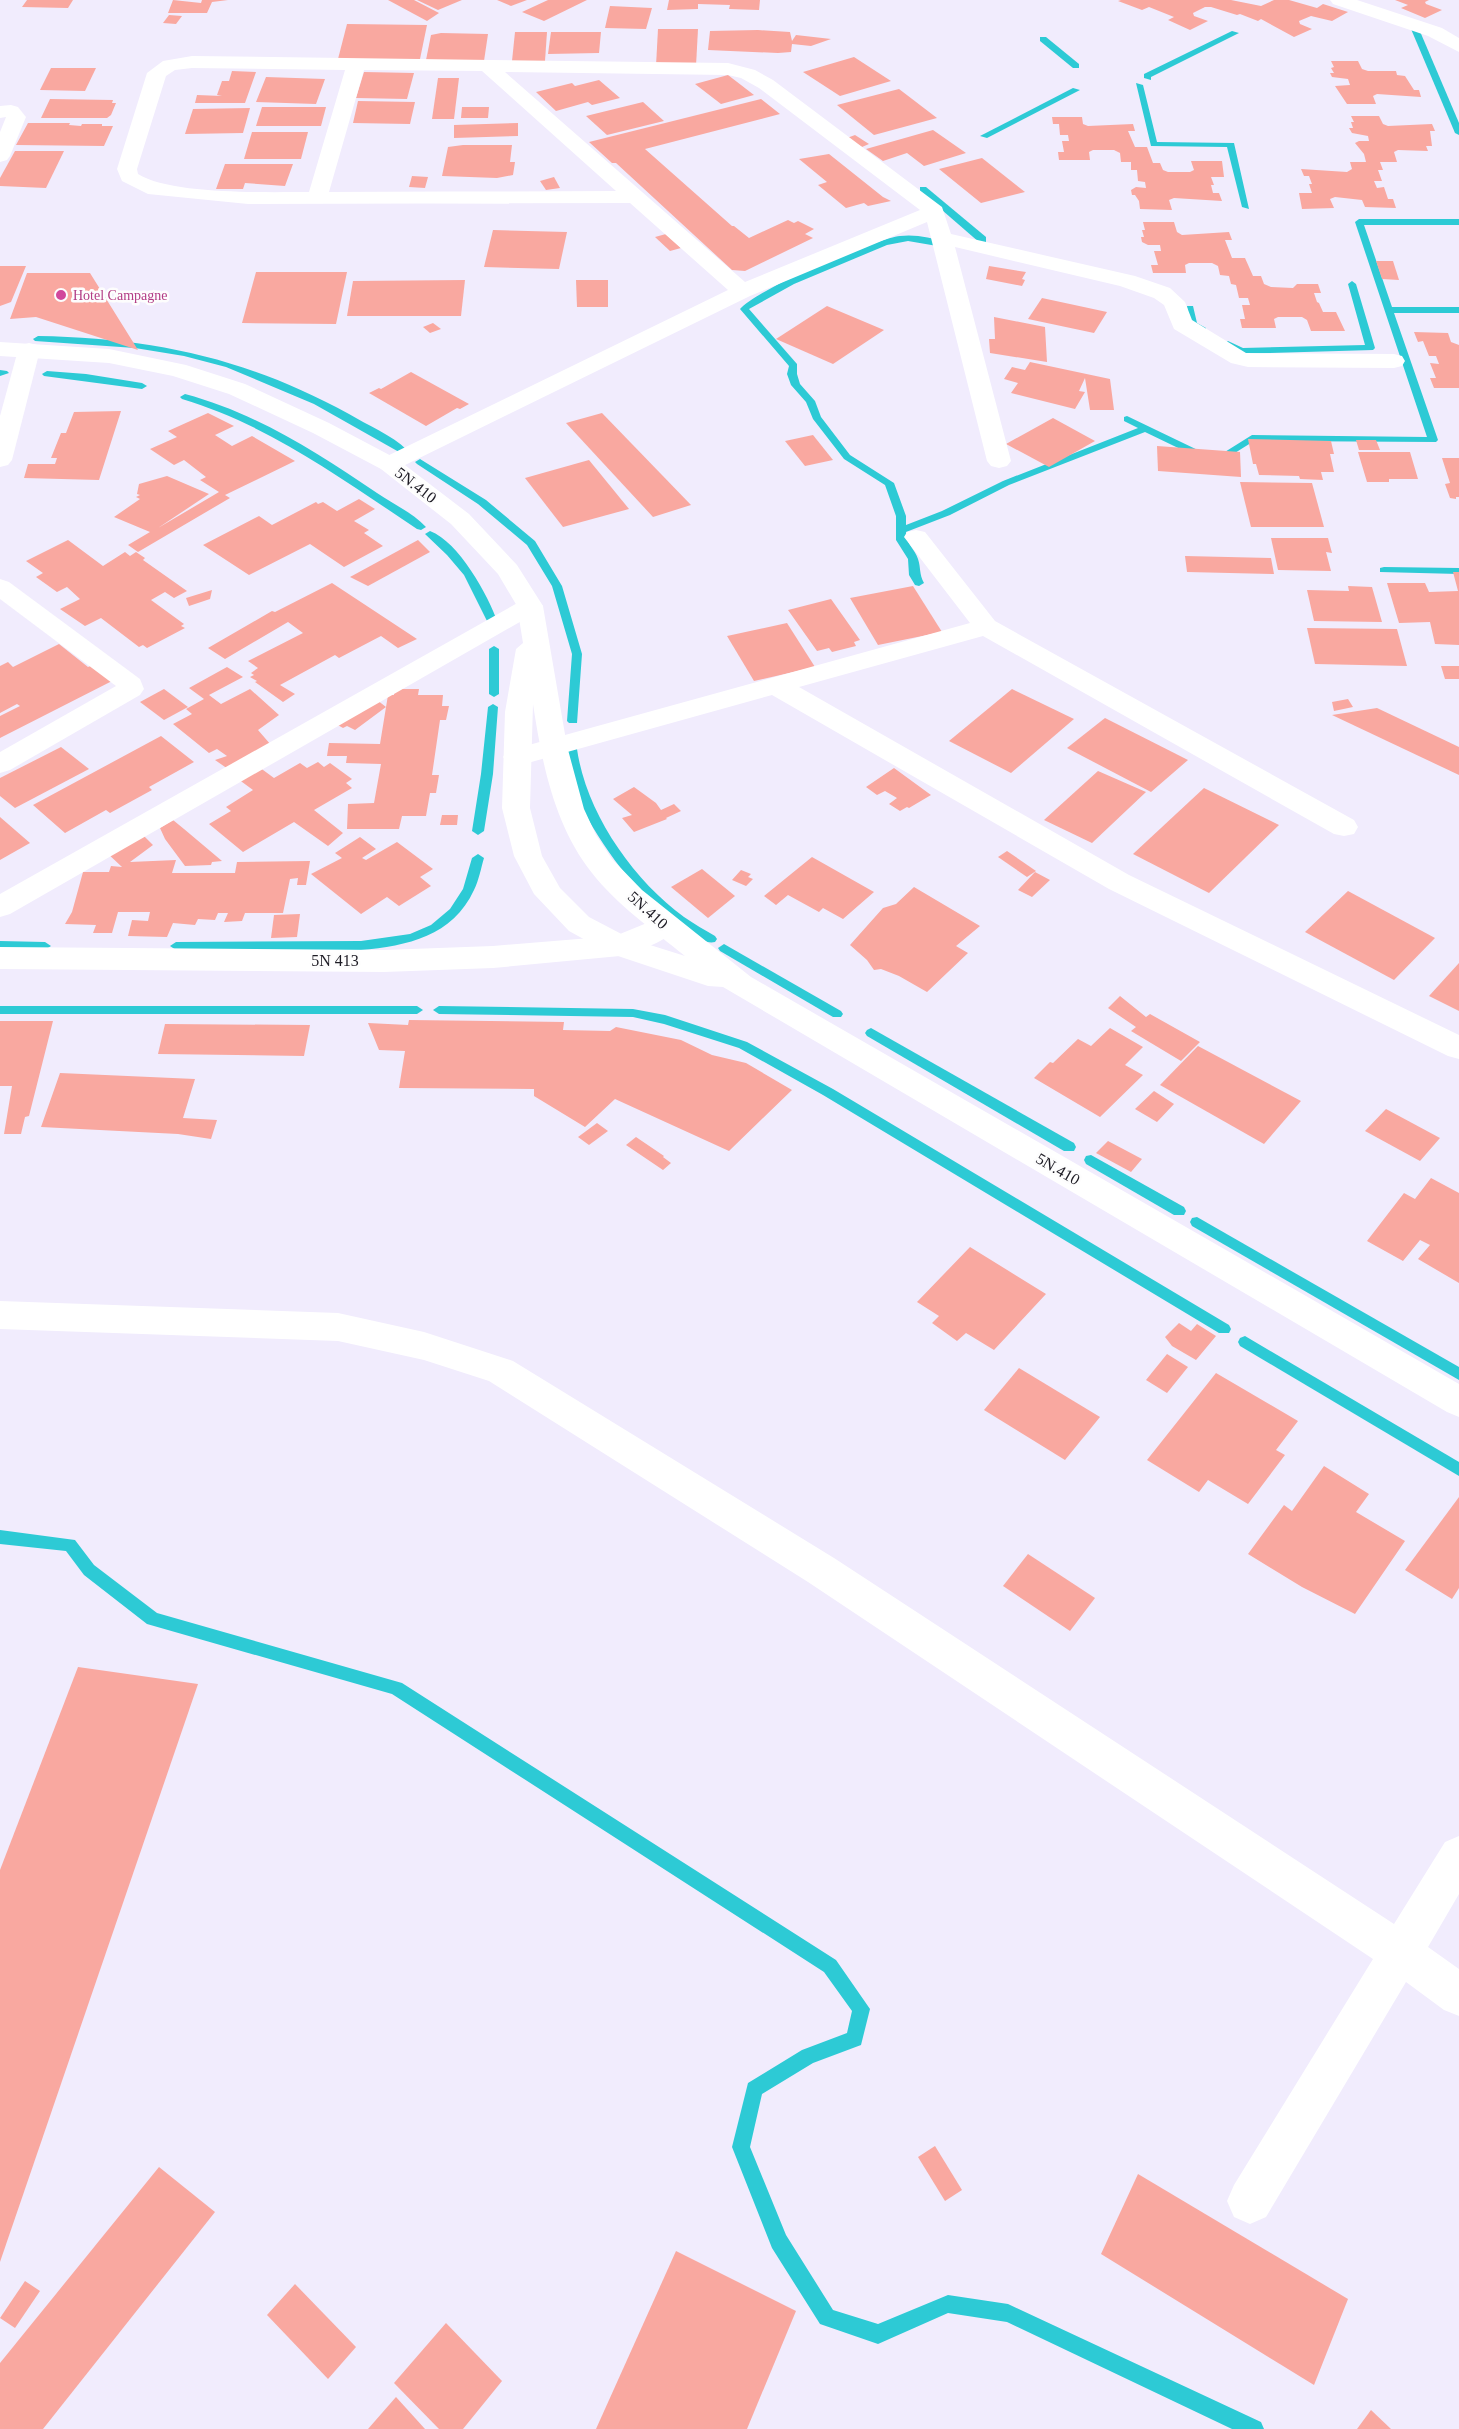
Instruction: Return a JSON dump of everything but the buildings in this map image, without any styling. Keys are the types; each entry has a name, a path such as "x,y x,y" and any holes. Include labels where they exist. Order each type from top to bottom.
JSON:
{"street":[{"path":"1338,0 1435,32 1459,46"},
{"path":"633,197 248,198 154,190 129,177 127,169 157,73 170,65 192,62 356,63 488,67 728,69 748,74 775,91 935,211 999,461"},
{"path":"316,199 356,63"},
{"path":"488,67 742,291"},
{"path":"0,112 11,111 16,117 0,156"},
{"path":"389,464 742,291 935,211"},
{"path":"942,238 1127,281 1162,293 1174,302 1182,324 1239,358 1248,360 1394,361"},
{"name":"5N.410","path":"0,349 109,356 178,370 227,386 321,428 389,464 460,519 508,570 532,616 553,746 570,809 583,837 602,866 664,926 740,985 1459,1402"},
{"path":"0,460 29,350"},
{"path":"916,537 986,627 1344,827"},
{"path":"0,586 131,685 131,689 0,764"},
{"path":"532,616 518,712 516,808 528,856 549,894 579,924 620,946 740,985"},
{"path":"0,907 532,616"},
{"path":"517,757 778,687 986,627"},
{"path":"778,687 1119,882 1459,1048"},
{"name":"5N 413","path":"0,958 384,961 493,957 620,946 664,926"},
{"path":"0,1315 339,1327 424,1346 501,1371 822,1570 1400,1952 1459,1995"},
{"path":"1250,2201 1459,1856"}],"waterway":[{"path":"1415,29 1459,133"},
{"path":"1148,78 1147,76 1235,33"},
{"path":"1043,39 1076,66"},
{"path":"1139,85 1154,144 1231,145 1246,207"},
{"path":"984,136 1076,90"},
{"path":"923,189 983,241"},
{"path":"1127,419 1204,457 1222,458 1252,438 1433,440 1359,222 1459,222"},
{"path":"901,531 901,516 889,483 847,457 816,417 810,401 796,385 792,374 794,366 744,309 791,282 884,243 908,238 943,244"},
{"path":"1228,344 1241,351 1370,348 1352,284"},
{"path":"1190,308 1193,324 1203,330"},
{"path":"1389,310 1459,310"},
{"path":"38,339 85,340 135,345 207,358 274,382 318,402 402,450"},
{"path":"47,374 86,377 142,386"},
{"path":"185,397 215,406 277,434 421,527"},
{"path":"901,531 946,513 1006,483 1144,429"},
{"path":"420,462 482,502 531,543 557,586 577,654 573,721"},
{"path":"901,531 901,540 913,559 914,575 919,583"},
{"path":"430,534 451,553 476,585 493,623"},
{"path":"1384,570 1459,571"},
{"path":"494,649 494,694"},
{"path":"478,831 487,774 493,707"},
{"path":"571,749 582,796 594,819 624,863 641,883 680,920 711,939"},
{"path":"176,946 361,946 413,938 435,928 454,912 468,889 478,858"},
{"path":"0,945 45,946"},
{"path":"724,948 837,1014"},
{"path":"0,1010 175,1010"},
{"path":"181,1010 213,1010"},
{"path":"218,1010 417,1010"},
{"path":"439,1010 633,1013 665,1020 743,1045 828,1092 1224,1329"},
{"path":"871,1033 1069,1147"},
{"path":"1091,1160 1179,1211"},
{"path":"1197,1222 1459,1374"},
{"path":"1245,1342 1459,1470"},
{"path":"0,1537 70,1545 89,1570 152,1619 396,1688 830,1966 861,2009 855,2039 808,2056 754,2089 741,2147 779,2241 827,2317 878,2334 948,2304 1008,2313 1254,2429"}],"place":[{"name":"Hotel Campagne","path":"61,295"}]}
